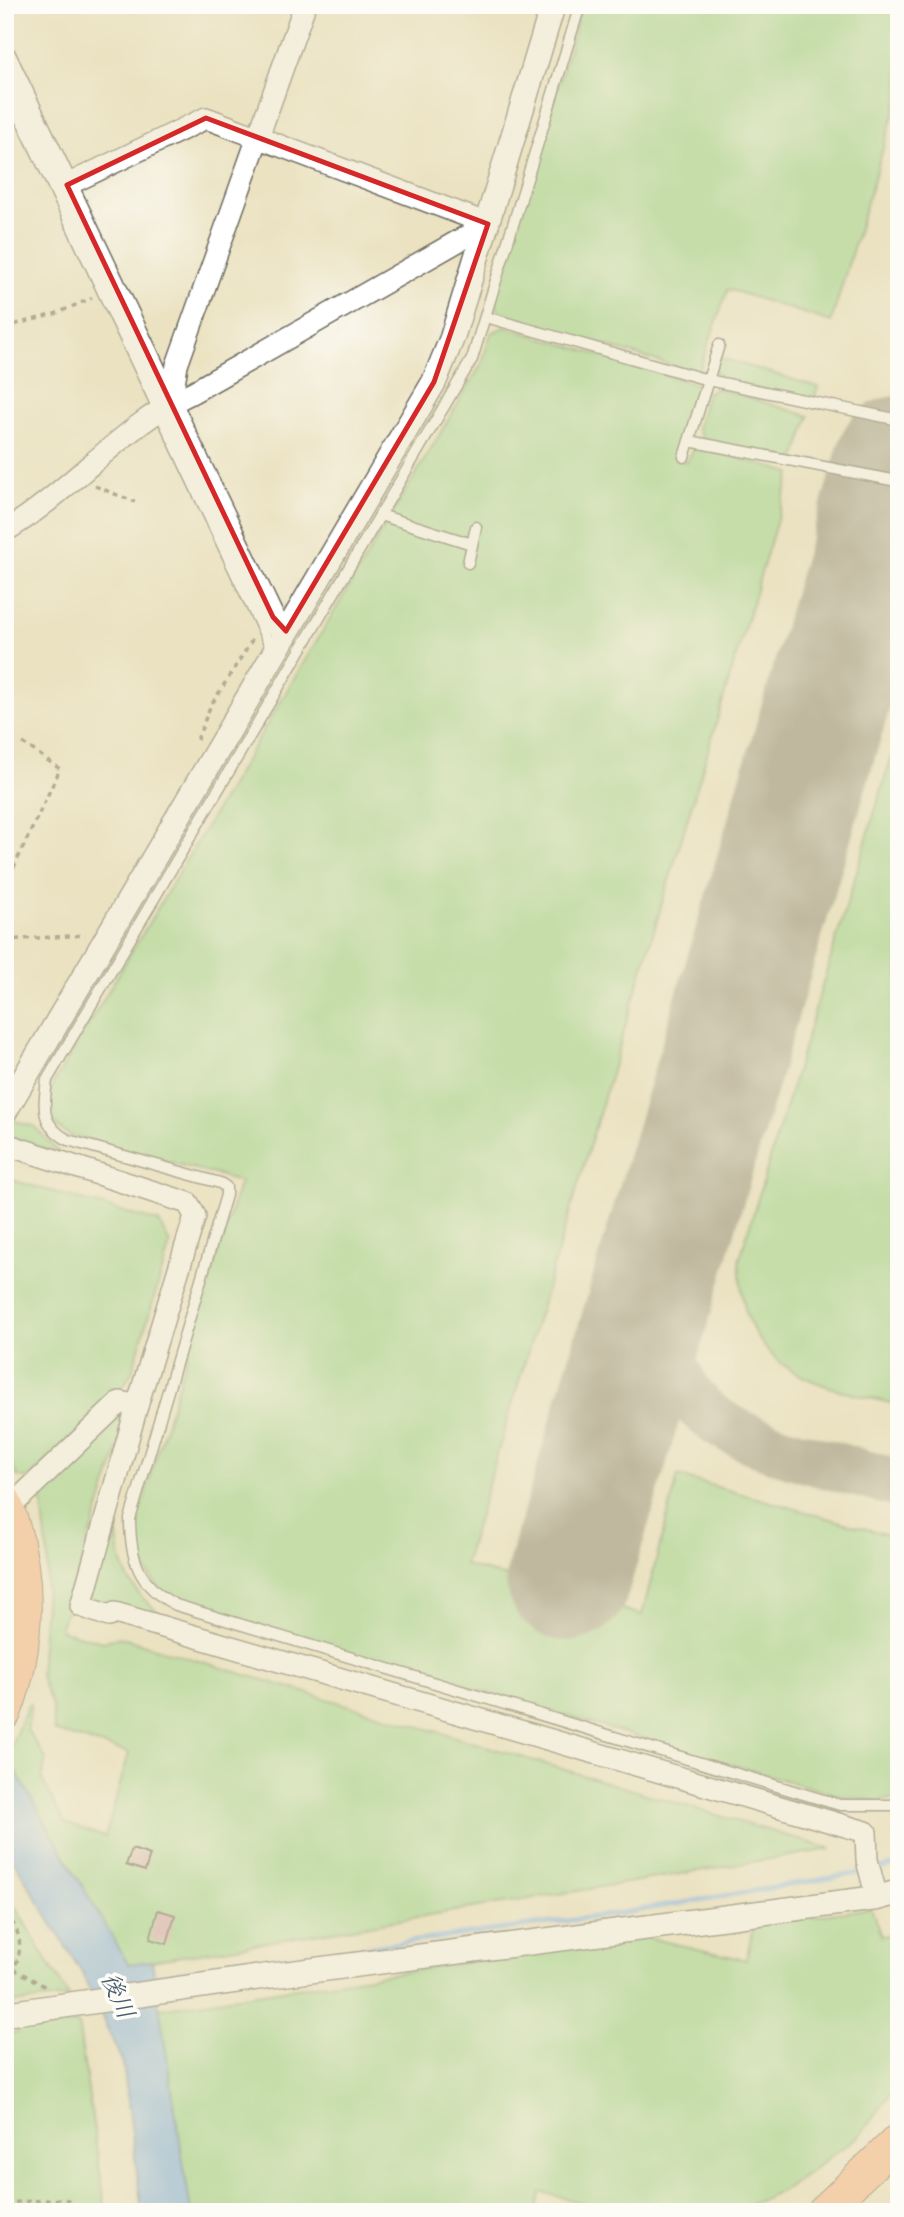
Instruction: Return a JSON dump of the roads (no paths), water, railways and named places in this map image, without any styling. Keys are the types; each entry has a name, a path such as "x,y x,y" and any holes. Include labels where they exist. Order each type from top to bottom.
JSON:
{"main road":[{"path":"5,1713 18,1680 25,1620 21,1550 6,1507"},
{"path":"823,2212 899,2139"}],"street":[{"path":"165,405 305,5"},
{"path":"5,1111 433,383 453,338 553,5"},
{"path":"5,56 67,185 165,405 278,627 286,631"},
{"path":"67,185 206,118 488,224"},
{"path":"5,531 34,514 165,405 488,224"},
{"path":"5,1144 188,1203 195,1216 137,1406 81,1606 109,1616 115,1613 866,1832 867,1860 883,1892 5,2014"},
{"path":"6,1507 120,1402 137,1406"}],"lane":[{"path":"580,5 471,359 47,1080 44,1102 46,1118 54,1132 68,1140 226,1187 130,1519 134,1563 156,1593 176,1605 839,1805 899,1805"},
{"path":"5,85 104,292 165,405 273,652"},
{"path":"486,317 708,380 899,420"},
{"path":"684,457 719,345"},
{"path":"689,441 892,480"},
{"path":"380,515 472,544"},
{"path":"468,563 477,527"}],"water":[{"name":"後川","path":"5,1753 128,1964 152,1961 191,2212 142,2212 123,2063 82,1973 5,1846"}],"waterway":[{"path":"875,1870 899,1864"},
{"path":"148,1977 617,1914 865,1872"}]}
